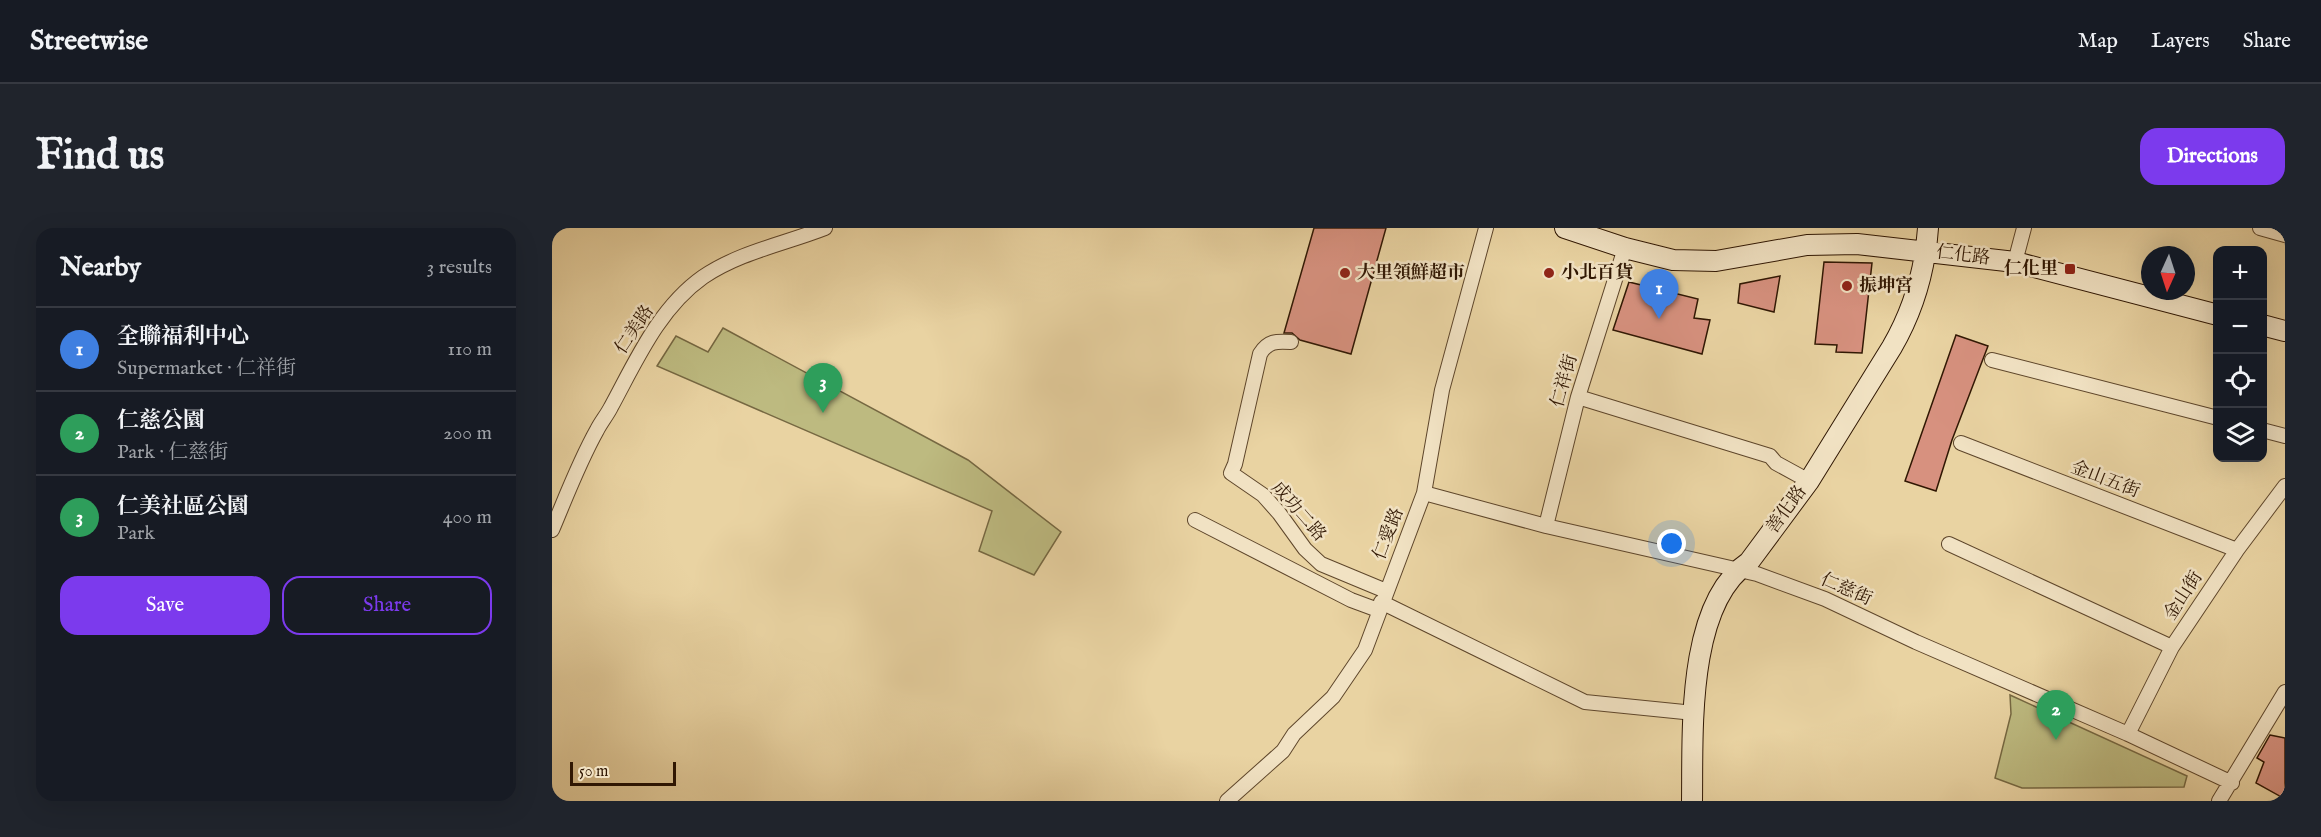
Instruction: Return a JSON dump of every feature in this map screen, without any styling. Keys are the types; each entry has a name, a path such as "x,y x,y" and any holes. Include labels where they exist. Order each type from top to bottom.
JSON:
{"main road":[{"name":"仁化路","path":"1565,228 1625,248 1673,260 1716,261 1789,248 1828,244 1877,246 2015,262 2213,314"},
{"name":"善化路","path":"1692,801 1694,713 1698,664 1718,598 1738,569 1749,562 1809,481 1904,326 1918,291 1928,228"},
{"path":"2267,327 2285,331"}],"street":[{"name":"仁美路","path":"552,530 596,431 638,355 671,308 703,278 724,265 752,251 786,243 825,228"},
{"name":"仁愛路","path":"1227,801 1283,751 1294,734 1333,697 1365,650 1424,493 1442,390 1486,228"},
{"path":"2015,262 2024,228"},
{"path":"2260,228 2285,235"},
{"name":"仁祥街","path":"1546,526 1578,397 1625,248"},
{"name":"成功二路","path":"1291,342 1275,341 1266,346 1260,354 1231,473 1263,495 1305,549 1321,564 1382,601 1585,702 1694,713"},
{"path":"1992,360 2213,417"},
{"path":"1578,397 1770,456 1776,463 1809,481"},
{"path":"2267,431 2285,436"},
{"name":"金山五街","path":"1960,443 2237,549"},
{"name":"金山街","path":"2128,734 2172,647 2237,549 2285,486"},
{"name":"仁慈街","path":"1424,493 1546,526 1738,569 1824,599 1916,642 2128,734 2232,783"},
{"name":"成功二路","path":"1196,520 1351,600 1382,601"},
{"path":"1949,544 2172,647"},
{"path":"2219,801 2285,692"}],"shaded area":[{"path":"723,328 968,460 1061,532 1034,575 979,551 992,511 657,366 676,336 708,352"},
{"path":"2010,695 2187,776 2184,787 2022,788 1995,778 2011,714"}],"building":[{"path":"1314,228 1386,228 1351,354 1300,340 1292,333 1284,333"},
{"name":"振坤宮","path":"1824,262 1872,263 1862,353 1836,352 1837,345 1815,344"},
{"path":"1780,276 1774,312 1738,303 1740,284"},
{"path":"1629,282 1698,299 1694,318 1710,320 1702,354 1613,330"},
{"path":"1956,335 1988,346 1952,440 1936,491 1905,481"},
{"path":"2270,735 2285,738 2285,799 2256,783 2264,762 2257,758"}],"place":[{"name":"仁化里","path":"2070,269"},
{"name":"大里領鮮超市","path":"1345,273"},
{"name":"小北百貨","path":"1549,273"},
{"name":"振坤宮","path":"1847,286"},
{"name":"全聯福利中心","path":"1659,319"},
{"name":"仁美社區公園","path":"823,413"},
{"name":"仁慈公園","path":"2056,740"}]}
